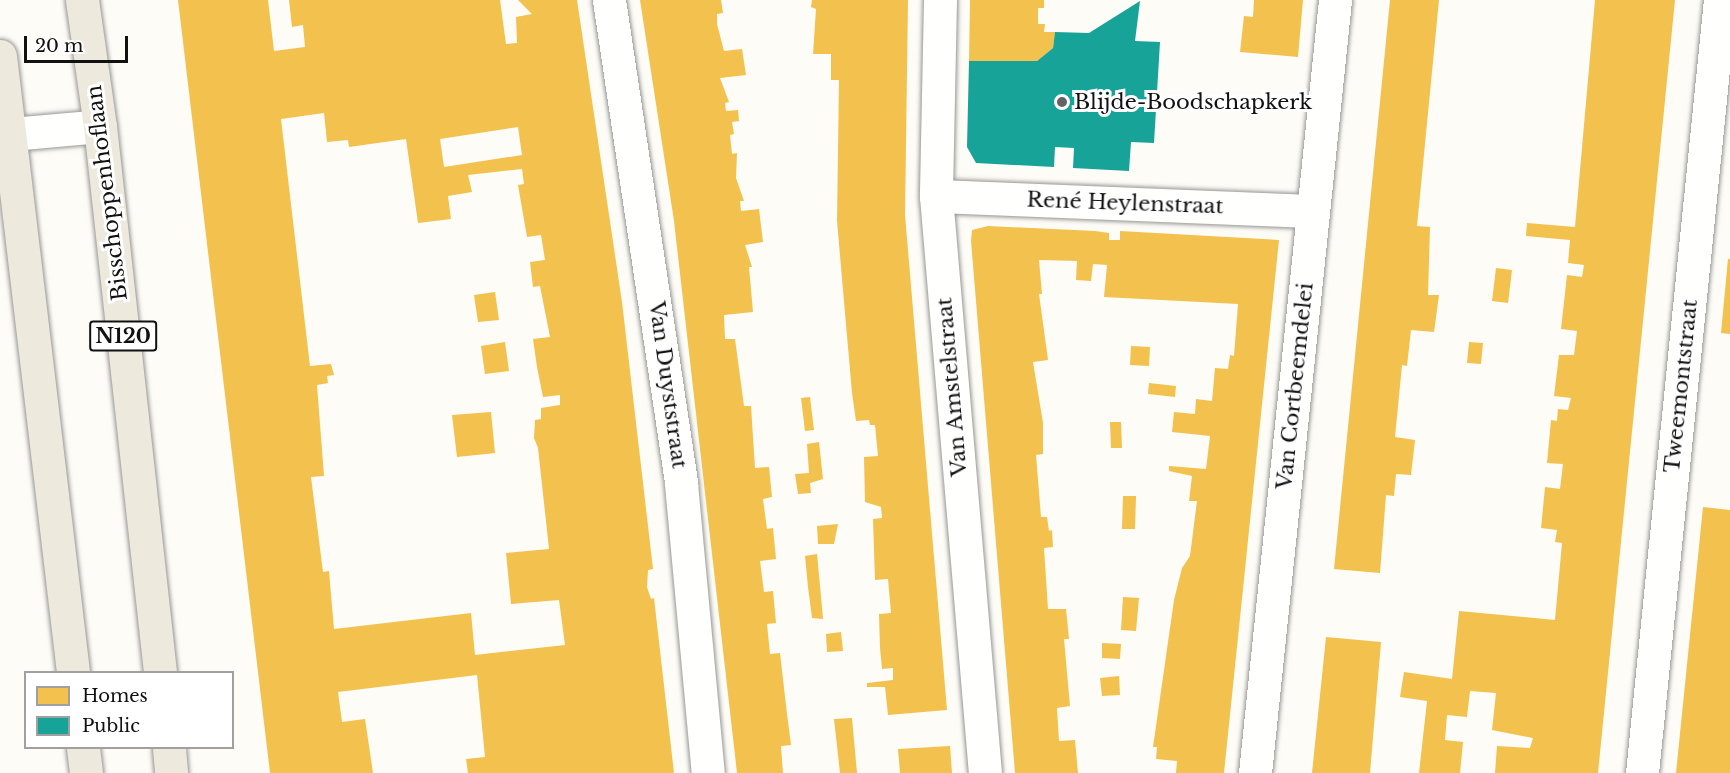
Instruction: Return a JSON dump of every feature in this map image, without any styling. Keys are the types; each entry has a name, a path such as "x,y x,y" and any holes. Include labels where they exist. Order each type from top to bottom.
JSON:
{"main road":[{"name":"Bisschoppenhoflaan","path":"82,0 100,126 160,671"},
{"path":"0,56 5,135 73,671"},
{"path":"83,749 86,773"},
{"path":"169,749 171,773"}],"street":[{"name":"Van Duyststraat","path":"609,0 681,484 708,773"},
{"name":"Van Amstelstraat","path":"940,0 936,196 985,773"},
{"name":"Van Cortbeemdelei","path":"1255,773 1335,0"},
{"name":"Tweemontstraat","path":"1642,773 1720,0"},
{"path":"5,135 100,126"},
{"name":"René Heylenstraat","path":"936,196 1313,211"}],"building: Homes":[{"path":"178,0 268,0 274,51 305,47 303,25 292,27 289,0 500,0 506,44 517,43 516,17 532,14 518,0 577,0 622,302 653,569 648,570 647,587 651,599 654,598 674,773 468,773 466,759 485,757 477,675 338,692 342,722 365,719 373,773 270,773","holes":["324,113 327,142 348,140 349,147 406,139 418,223 451,219 448,196 472,192 468,175 522,169 524,184 518,185 527,237 541,235 545,260 530,262 533,287 540,286 550,337 533,339 537,367 543,397 560,395 560,405 541,408 541,419 535,420 534,438 538,448 549,549 506,553 511,604 559,600 565,645 475,655 471,613 334,629 329,571 323,572 311,477 324,476 317,385 328,383 327,376 334,375 331,364 310,366 281,119","518,127 522,155 444,167 440,139"]},
{"path":"640,0 721,0 723,13 717,14 717,24 724,51 742,49 746,75 720,78 729,102 725,103 726,111 738,110 739,121 732,122 734,134 730,135 732,154 737,153 736,178 744,201 740,201 741,211 759,209 763,242 745,245 752,267 749,267 753,312 724,315 725,339 735,339 744,406 751,406 755,468 769,467 772,497 763,499 767,529 773,528 776,559 760,561 764,592 773,591 776,623 767,624 770,654 780,653 791,745 781,746 783,773 737,773 674,221"},
{"path":"812,0 908,0 905,215 947,710 888,715 885,687 867,687 867,683 893,680 893,668 882,669 880,648 879,614 891,613 888,579 875,580 873,519 882,518 881,507 865,502 864,457 878,456 875,425 870,425 869,420 856,421 852,393 837,221 839,80 831,80 831,54 813,54 816,9 811,7"},
{"path":"970,0 1044,0 1044,8 1038,8 1038,24 1045,24 1044,32 1055,32 1053,48 1037,61 969,61"},
{"path":"1254,0 1303,0 1298,57 1240,52 1244,16 1253,17"},
{"path":"1390,0 1439,0 1417,226 1430,227 1428,295 1439,295 1434,332 1411,330 1407,366 1402,365 1395,437 1415,440 1411,475 1396,474 1394,496 1386,495 1380,573 1334,569"},
{"path":"1595,0 1675,0 1598,773 1495,773 1497,746 1530,748 1533,738 1492,730 1496,693 1470,691 1467,717 1447,715 1445,740 1463,742 1460,773 1419,773 1427,701 1400,697 1404,672 1452,679 1459,611 1555,620 1562,543 1555,542 1557,530 1541,528 1545,487 1560,489 1563,464 1547,463 1551,420 1557,421 1558,409 1568,410 1571,398 1554,396 1559,355 1574,355 1577,331 1561,329 1567,275 1582,277 1584,265 1568,263 1570,240 1526,236 1527,223 1575,227"},
{"path":"988,226 1095,231 1109,233 1109,240 1120,240 1120,231 1279,240 1224,773 1176,773 1177,761 1156,759 1157,747 1153,747 1174,600 1182,568 1190,556 1197,501 1189,501 1192,476 1169,471 1169,466 1206,469 1210,436 1172,432 1174,412 1195,414 1196,399 1212,401 1215,368 1228,369 1230,355 1234,356 1238,304 1104,297 1107,265 1093,264 1091,281 1076,280 1077,261 1039,260 1042,294 1039,294 1048,360 1033,362 1043,423 1043,454 1036,455 1041,517 1047,517 1049,531 1052,530 1053,547 1044,548 1048,609 1066,609 1069,639 1064,639 1070,706 1057,708 1059,741 1075,740 1078,773 1015,773 971,241 972,230"},
{"path":"1728,259 1730,259 1730,334 1721,333"},
{"path":"1496,268 1512,270 1508,303 1492,301"},
{"path":"495,292 499,320 478,322 474,295"},
{"path":"505,342 509,371 485,374 481,346"},
{"path":"1469,342 1483,343 1481,364 1467,363"},
{"path":"1131,346 1150,347 1149,366 1130,365"},
{"path":"1149,383 1176,386 1175,397 1148,394"},
{"path":"810,397 814,430 805,431 801,398"},
{"path":"491,412 495,453 457,457 452,415"},
{"path":"1110,422 1121,422 1122,448 1111,448"},
{"path":"819,442 823,479 810,483 811,493 798,494 795,474 809,473 807,444"},
{"path":"1123,496 1136,496 1135,529 1122,529"},
{"path":"1703,507 1730,510 1730,773 1676,773"},
{"path":"838,524 834,544 818,544 817,526"},
{"path":"817,554 823,619 812,618 805,556"},
{"path":"1123,597 1139,598 1136,631 1121,630"},
{"path":"841,632 843,651 827,652 826,634"},
{"path":"1326,637 1381,642 1370,773 1312,773"},
{"path":"1102,643 1121,644 1120,659 1102,658"},
{"path":"1119,676 1120,695 1102,696 1100,678"},
{"path":"852,718 857,773 840,773 834,719"},
{"path":"950,746 952,773 900,773 898,749"}],"building: Public":[{"name":"Blijde-Boodschapkerk","path":"1140,1 1135,41 1160,42 1154,143 1131,142 1129,171 1073,168 1074,148 1055,147 1054,167 976,163 967,147 969,61 1037,61 1053,48 1055,32 1089,33"}],"place":[{"name":"Blijde-Boodschapkerk","path":"1062,102"}]}
